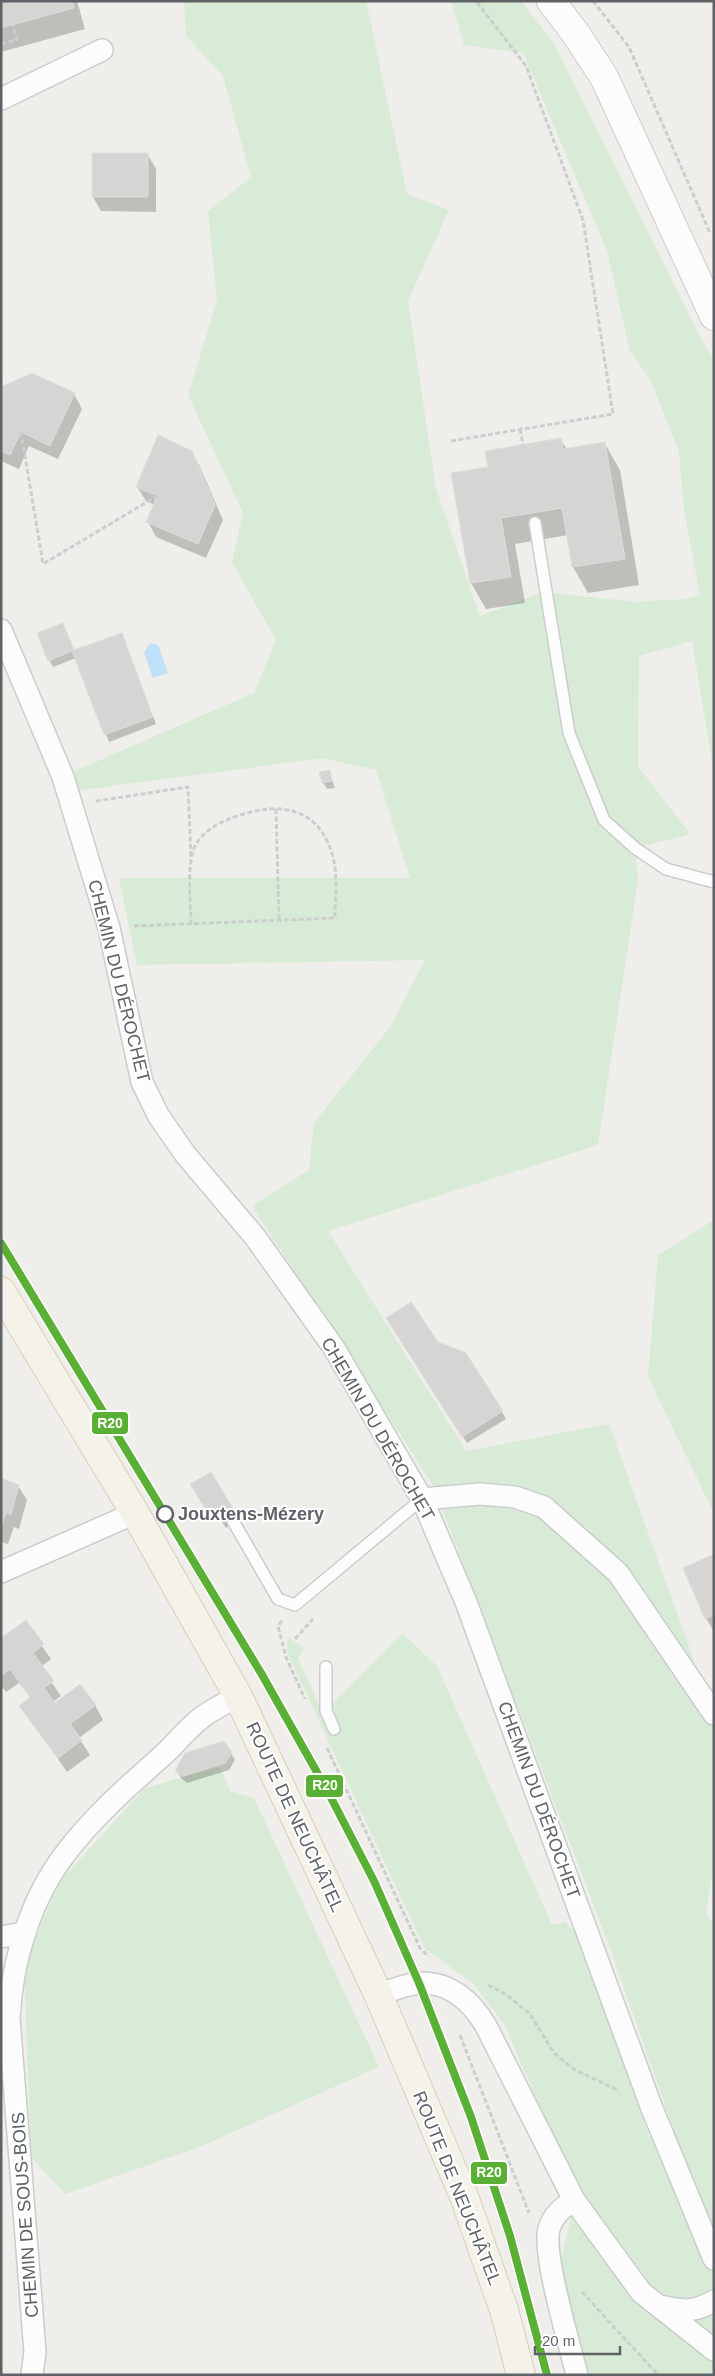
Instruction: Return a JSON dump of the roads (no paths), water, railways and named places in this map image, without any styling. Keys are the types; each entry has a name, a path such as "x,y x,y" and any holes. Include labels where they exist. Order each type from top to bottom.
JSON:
{"main road":[{"name":"ROUTE DE NEUCHÂTEL","path":"1,1291 135,1512 238,1696 378,1994 478,2234 504,2310 521,2375"}],"street":[{"path":"551,1 576,34 604,77 714,316"},
{"path":"1,99 102,50"},
{"name":"CHEMIN DU DÉROCHET","path":"1,630 63,776 109,928 142,1082 158,1115 185,1154 255,1237 334,1348 422,1499 466,1602 651,2106 714,2258"},
{"path":"422,1499 480,1494 515,1498 544,1507 618,1573 714,1714"},
{"path":"1,1572 135,1512"},
{"name":"CHEMIN DE SOUS-BOIS","path":"32,2375 35,2352 9,2018 10,1992 25,1933 41,1892 65,1854 118,1796 204,1716 238,1696"},
{"path":"1,1937 25,1933"},
{"path":"378,1994 419,1983 433,1985 450,1989 461,1995 480,2015 574,2200 641,2292 714,2350"},
{"path":"574,2200 556,2214 549,2230 548,2253 577,2375"},
{"path":"658,2306 682,2311 697,2310 714,2301"}],"lane":[{"path":"535,523 569,733 604,820 635,848 666,869 714,882"},
{"path":"232,1521 278,1599 294,1605 422,1499"},
{"path":"326,1667 326,1711 334,1729"}],"water":[{"path":"150,643 158,645 168,673 153,678 144,653"}],"place":[{"name":"Jouxtens-Mézery","path":"165,1514"}]}
